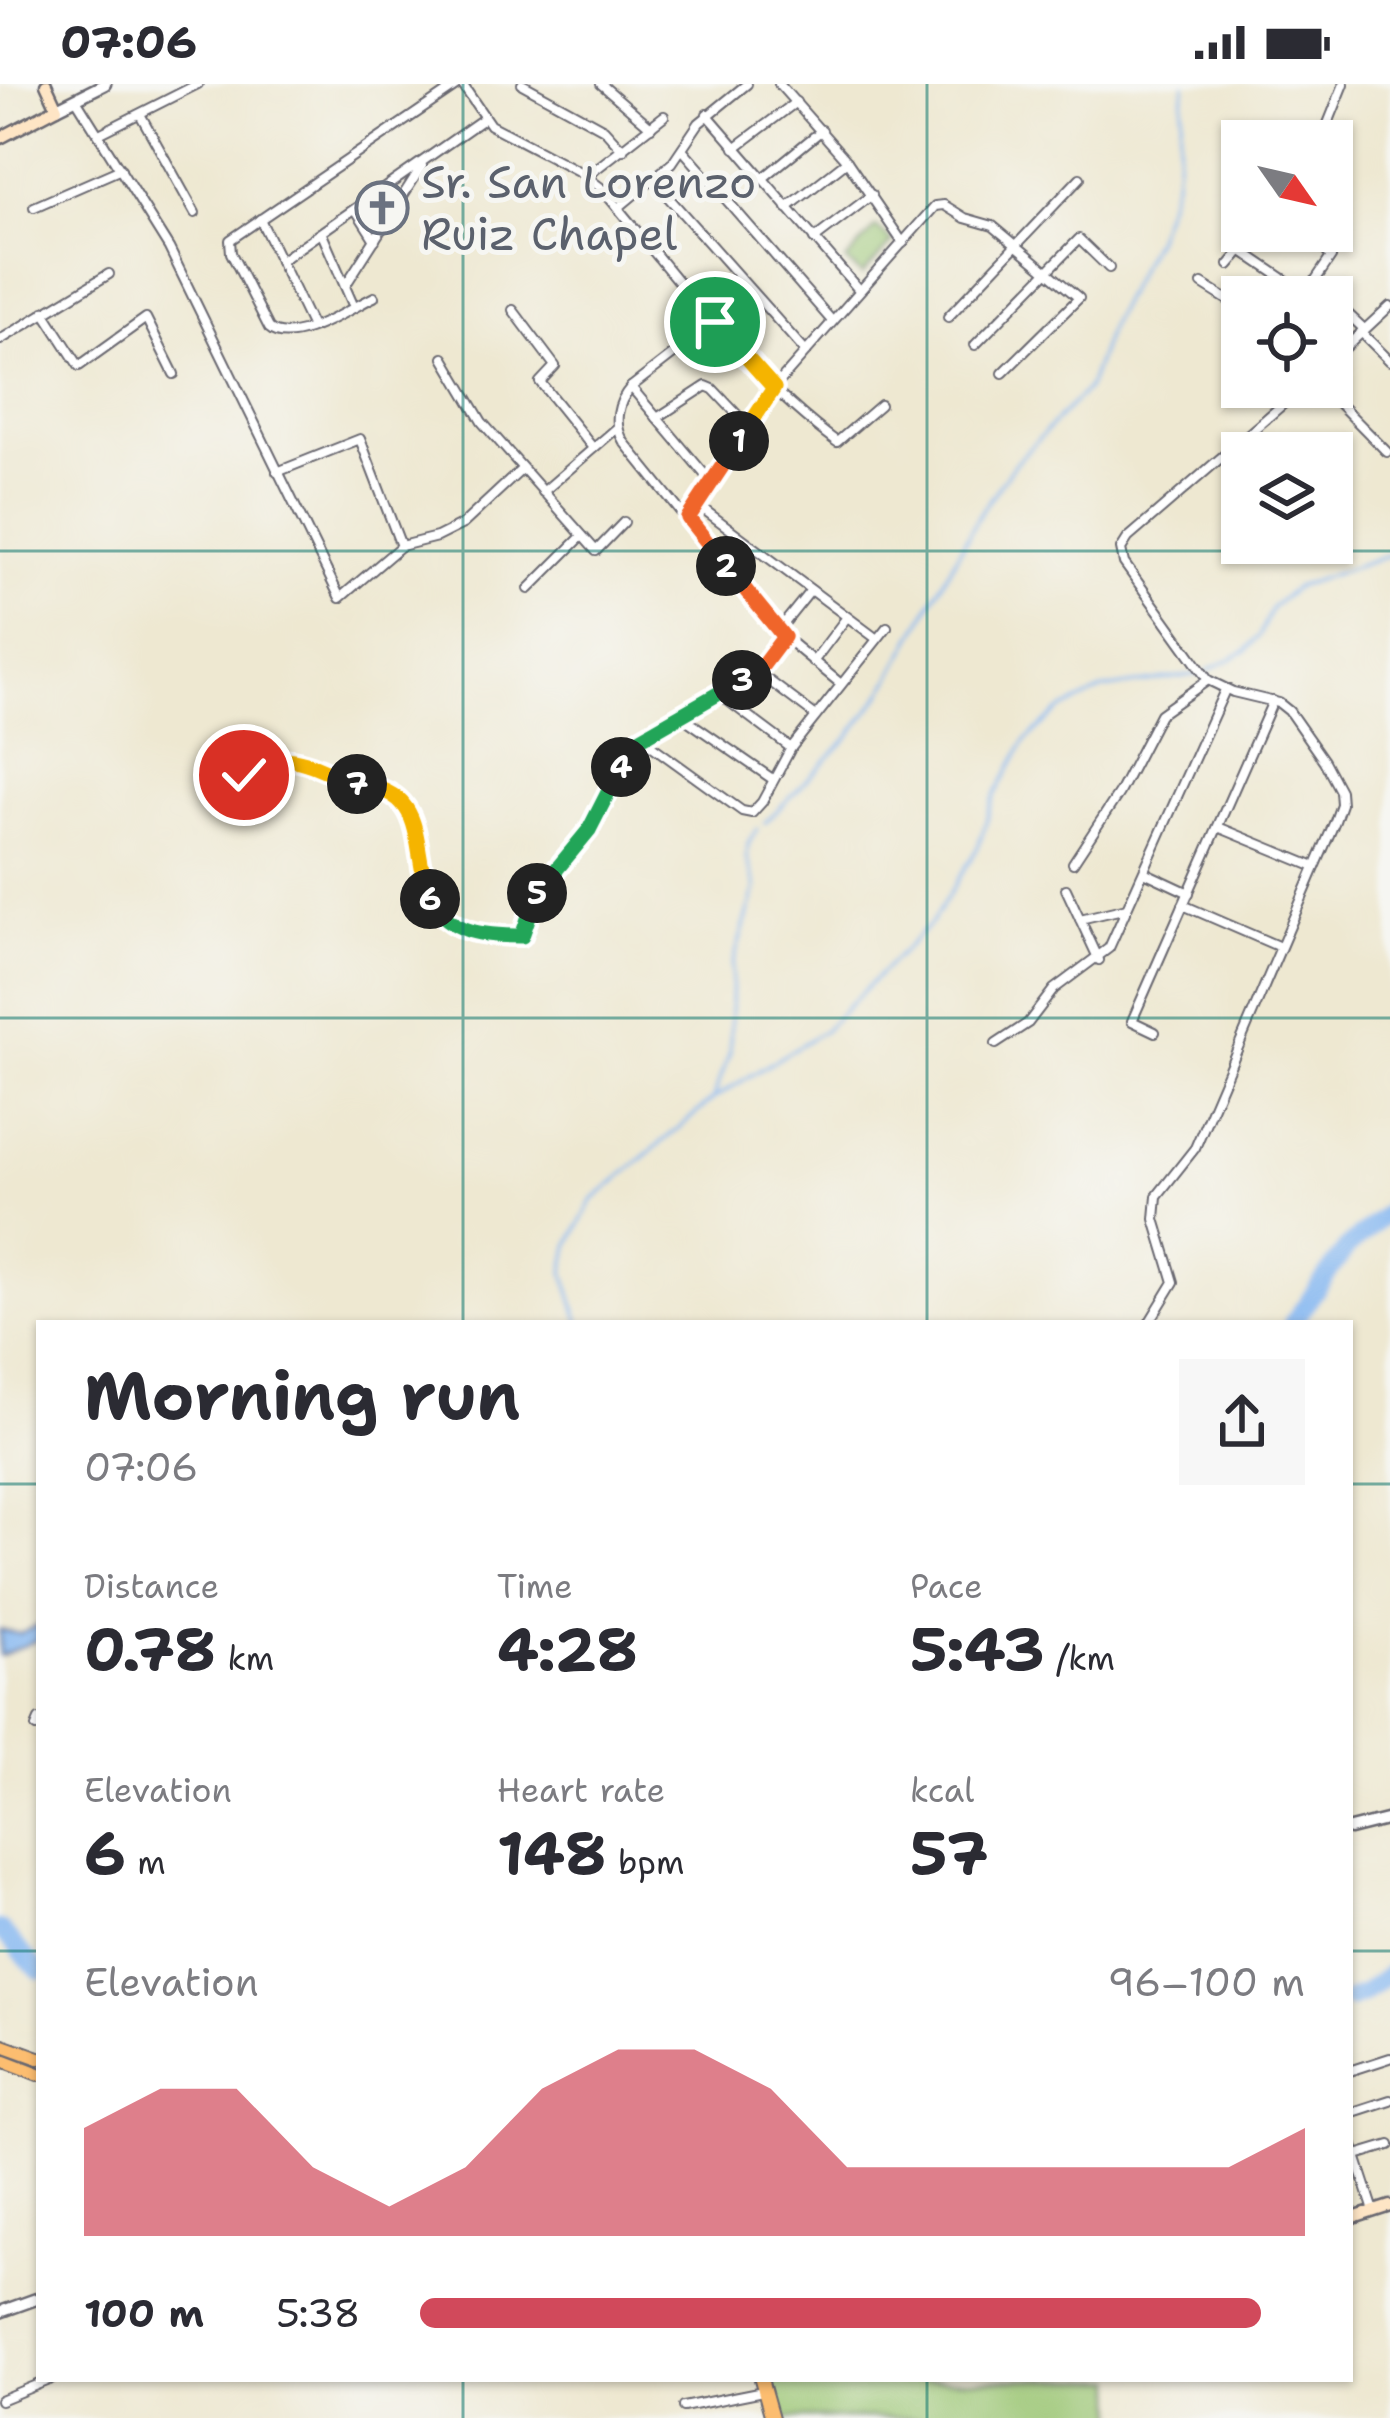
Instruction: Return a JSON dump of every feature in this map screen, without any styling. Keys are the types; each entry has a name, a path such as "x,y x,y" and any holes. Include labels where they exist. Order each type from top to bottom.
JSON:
{"main road":[{"path":"0,137 56,108 46,84"},
{"path":"0,2044 36,2057"},
{"path":"0,2059 36,2073"},
{"path":"1353,2218 1390,2206"},
{"path":"763,2385 772,2418"}],"street":[{"path":"56,108 105,84"},
{"path":"99,134 198,84"},
{"path":"374,297 288,336 273,332 230,244 233,237 461,84 483,119 587,176 774,388 837,442 880,405"},
{"path":"522,84 604,129 623,150"},
{"path":"601,84 651,127"},
{"path":"618,208 682,150 707,114 747,84"},
{"path":"779,84 847,161 903,243"},
{"path":"1329,120 1344,84"},
{"path":"76,98 169,248 340,598 401,546 452,531 522,469"},
{"path":"736,148 796,102"},
{"path":"140,114 195,214"},
{"path":"707,114 859,290"},
{"path":"587,176 664,116"},
{"path":"280,261 483,119"},
{"path":"762,178 822,130"},
{"path":"682,150 832,321"},
{"path":"345,286 426,158"},
{"path":"787,208 847,161"},
{"path":"34,207 122,169"},
{"path":"948,317 1080,178"},
{"path":"652,180 805,351"},
{"path":"814,239 872,195"},
{"path":"688,518 774,388 935,206 944,205 965,218 993,226 1079,298 1003,373"},
{"path":"356,210 375,240"},
{"path":"260,219 312,327"},
{"path":"322,233 354,307"},
{"path":"975,345 1079,239 1109,268"},
{"path":"1229,265 1239,252"},
{"path":"1244,252 1278,276"},
{"path":"1,338 109,274"},
{"path":"1202,284 1221,296"},
{"path":"1353,339 1390,306"},
{"path":"513,310 555,366 540,382 593,448"},
{"path":"44,312 79,366 146,319 174,374"},
{"path":"1353,321 1390,361"},
{"path":"543,492 616,428 622,400 631,387 715,322"},
{"path":"444,358 470,407 596,551 624,522"},
{"path":"656,418 706,386 748,427"},
{"path":"631,387 712,483"},
{"path":"1252,432 1279,408"},
{"path":"1344,408 1387,452"},
{"path":"616,428 781,634 842,684"},
{"path":"277,472 360,440 401,546"},
{"path":"1151,1320 1174,1282 1155,1219 1156,1196 1195,1148 1339,812 1340,791 1295,718 1273,701 1225,690 1208,680 1124,562 1121,549 1128,538 1221,460"},
{"path":"698,505 877,639"},
{"path":"530,589 582,536"},
{"path":"227,809 244,775 273,759 309,761 357,784 384,788 402,802 413,821 424,882 443,917 478,935 522,936 536,895 589,830 626,756 641,738 756,670 811,590"},
{"path":"813,662 847,617"},
{"path":"641,738 747,813 757,809 791,748 887,627"},
{"path":"756,670 816,716"},
{"path":"1073,863 1119,793 1160,714 1208,680"},
{"path":"996,1044 1034,1018 1054,989 1099,960 1109,948 1225,690"},
{"path":"718,694 791,748"},
{"path":"1155,1032 1132,1022 1273,701"},
{"path":"680,716 772,778"},
{"path":"1218,827 1315,867"},
{"path":"1144,872 1189,892"},
{"path":"1066,889 1099,960"},
{"path":"1183,905 1280,947"},
{"path":"1080,919 1129,908"},
{"path":"1353,1828 1390,1819"},
{"path":"1353,2070 1390,2058"},
{"path":"1353,2112 1390,2101"},
{"path":"1375,2211 1353,2156 1390,2145"},
{"path":"0,2312 36,2299"},
{"path":"0,2400 44,2382"},
{"path":"683,2407 763,2385"}],"green space":[{"path":"876,227 893,242 862,275 846,261"},
{"path":"768,2382 1116,2382 1117,2418 779,2418"}],"water":[{"path":"36,1626 36,1640 0,1656 0,1630 20,1634"}],"waterway":[{"path":"765,823 848,738 882,694 980,513 1014,464 1088,388 1111,322 1155,237 1175,181 1185,84"},
{"path":"1207,671 1246,651 1272,607 1296,587 1390,555"},
{"path":"579,1320 564,1272 569,1246 592,1201 713,1099 823,1031 932,922 978,847 994,797 1026,740 1059,711 1104,689 1198,674"},
{"path":"713,1099 730,1052 732,966 756,888 747,857 757,829"},
{"path":"1294,1320 1346,1249 1390,1210"},
{"path":"0,1929 36,1968"},
{"path":"1353,1998 1390,1973"}],"place":[{"name":"Sr. San Lorenzo Ruiz Chapel","path":"382,208"}],"route":[{"path":"244,775 254,766 291,757 357,784 384,788 402,802 417,830 424,882 443,917 478,935 522,936 536,895 589,830 634,743 756,670 784,637 688,518 774,388 715,322"}]}
